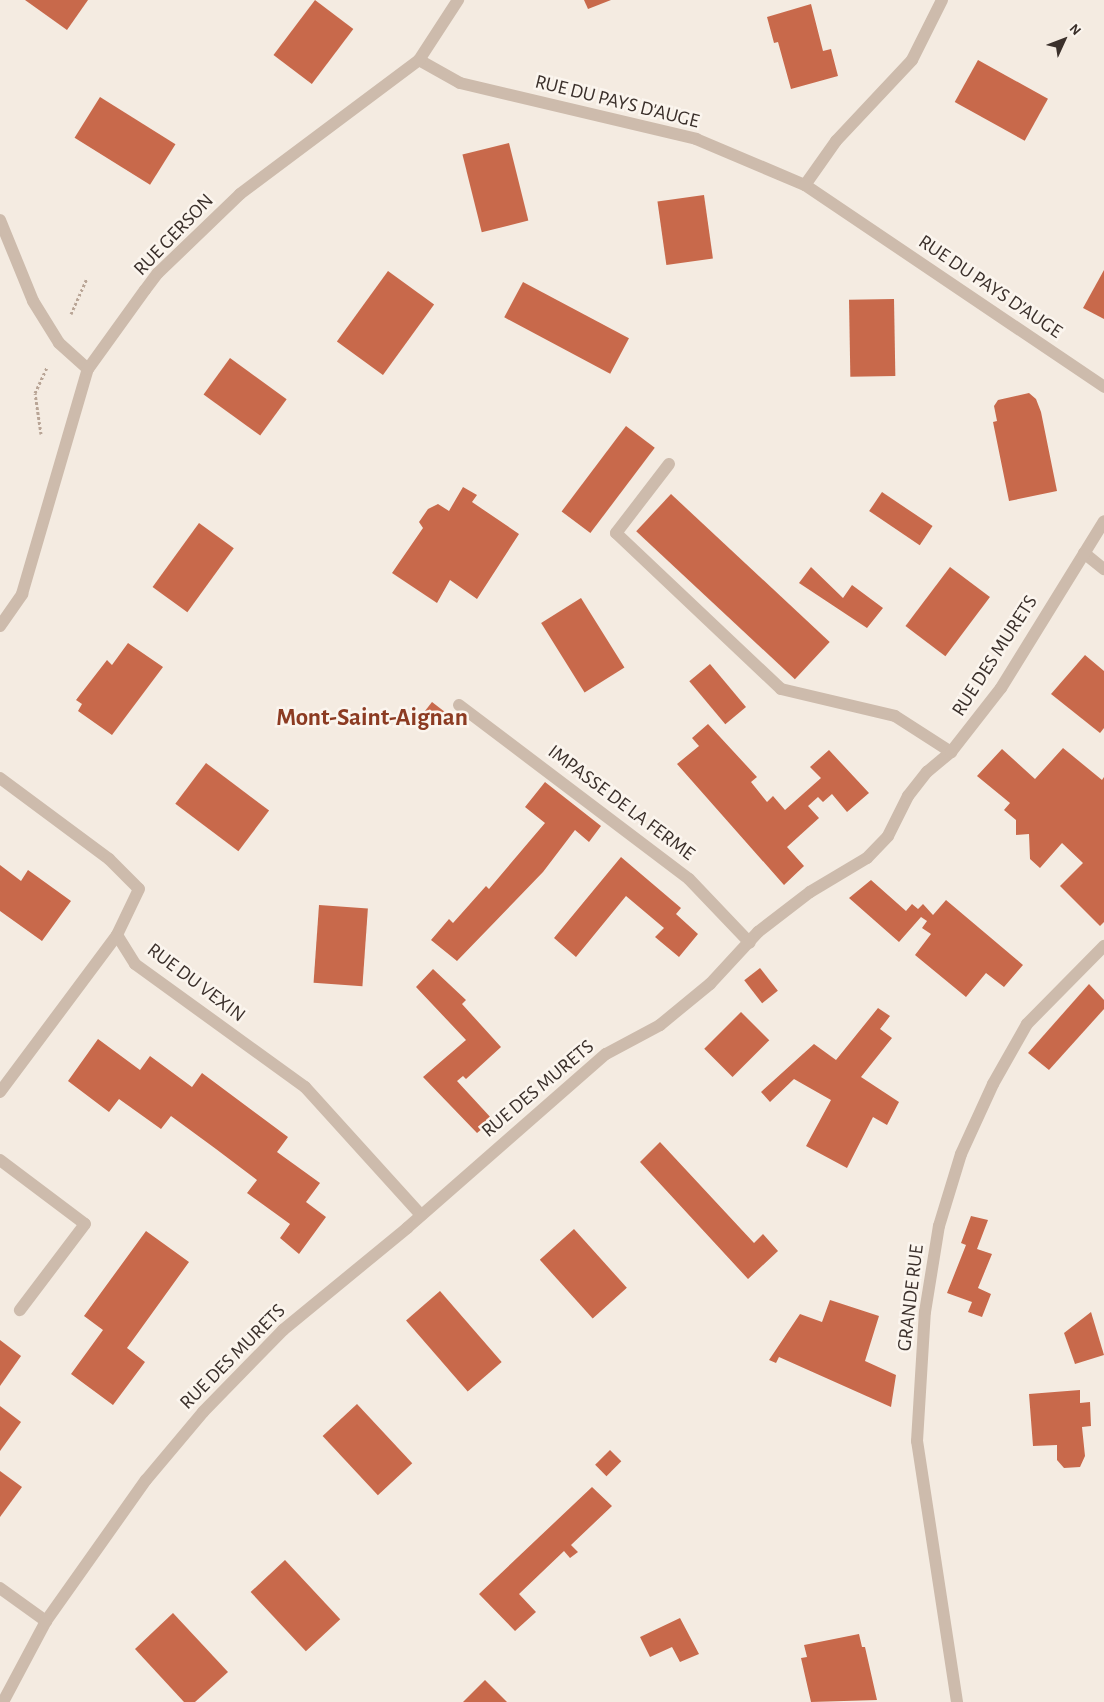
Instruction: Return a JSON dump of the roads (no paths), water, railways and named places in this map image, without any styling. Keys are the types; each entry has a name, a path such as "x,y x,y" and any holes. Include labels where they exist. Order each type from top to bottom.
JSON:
{"street":[{"name":"RUE GERSON","path":"0,626 22,594 88,369 158,273 240,194 419,60 458,0"},
{"path":"805,185 836,141 912,60 942,0"},
{"name":"RUE DU PAYS D'AUGE","path":"419,60 460,83 696,139 805,185 1104,387"},
{"path":"0,220 33,301 59,343 88,369"},
{"path":"669,464 616,533 781,689 895,716 951,752"},
{"name":"RUE DES MURETS","path":"4,1702 46,1621 146,1480 203,1412 283,1330 421,1215 606,1054 660,1025 710,984 750,943 758,932 810,892 867,858 888,836 908,796 927,772 951,752 1001,688 1104,521"},
{"path":"1084,552 1104,569"},
{"name":"IMPASSE DE LA FERME","path":"459,705 690,878 750,943"},
{"path":"0,778 109,860 139,889 117,934 0,1092"},
{"name":"RUE DU VEXIN","path":"117,934 135,964 305,1087 421,1215"},
{"name":"GRANDE RUE","path":"957,1702 916,1441 925,1312 939,1226 961,1154 993,1084 1027,1024 1104,946"},
{"path":"0,1160 85,1224 20,1310"},
{"path":"0,1588 46,1621"}],"district":[{"name":"Mont-Saint-Aignan","path":"372,718"}]}
